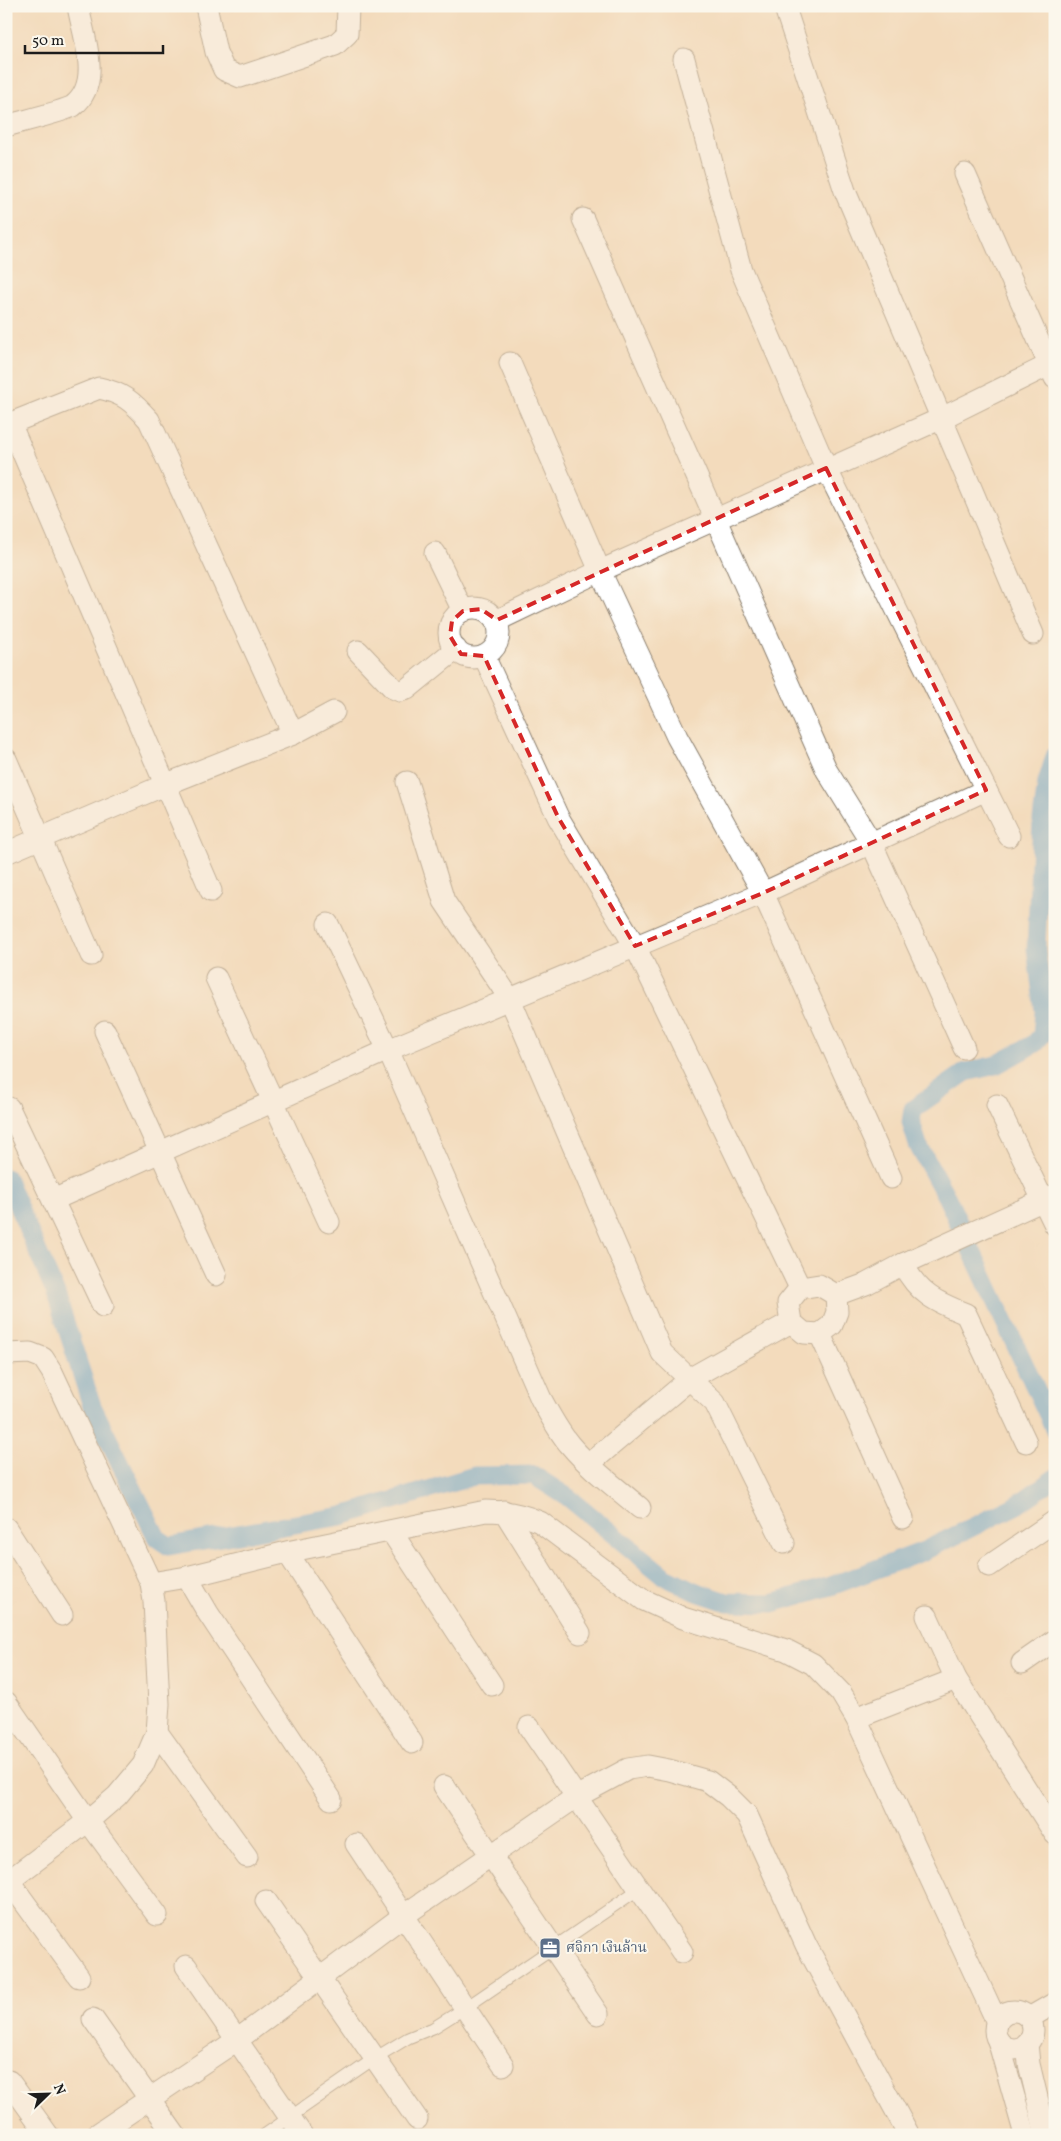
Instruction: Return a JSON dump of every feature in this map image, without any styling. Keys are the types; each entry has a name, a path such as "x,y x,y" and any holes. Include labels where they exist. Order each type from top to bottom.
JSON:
{"street":[{"path":"6,126 73,106 86,90 90,69 78,6"},
{"path":"206,6 219,58 224,70 240,77 335,45 347,34 348,6"},
{"path":"786,11 845,191 940,419 1033,634"},
{"path":"684,59 741,270 826,468 1009,836"},
{"path":"496,621 600,571 826,468 1053,368 965,174"},
{"path":"584,219 827,771 871,842 964,1048"},
{"path":"510,363 600,571 677,737 763,893 891,1178"},
{"path":"211,891 167,784 8,424 98,388 115,391 133,402 149,420 294,734"},
{"path":"434,553 463,611"},
{"path":"469,608 481,609 488,612 496,621 498,641 484,656 469,657 456,649 450,636 450,628 452,621 463,611 469,608"},
{"path":"358,651 393,688 400,691 407,689 456,649"},
{"path":"484,656 558,817 636,946 800,1288"},
{"path":"6,853 167,784 294,734 334,712"},
{"path":"6,758 91,956"},
{"path":"408,782 444,901 510,999 662,1352 715,1403 784,1543"},
{"path":"53,1200 388,1050 763,893 986,790"},
{"path":"328,924 388,1050 541,1399 556,1428 570,1446 640,1508"},
{"path":"216,978 329,1222"},
{"path":"105,1031 216,1275"},
{"path":"996,1105 1048,1198 1055,1225"},
{"path":"9,1108 103,1306"},
{"path":"836,1295 837,1312 832,1325 820,1334 804,1333 791,1322 788,1303 800,1288 819,1286 836,1295 866,1284 903,1264 1048,1198"},
{"path":"903,1264 912,1281 931,1299 966,1314 1026,1442"},
{"path":"589,1464 691,1378 791,1322"},
{"path":"820,1334 903,1518"},
{"path":"8,1350 30,1353 43,1358 52,1372 151,1583 154,1601 158,1704 156,1732 143,1765 117,1796 88,1821 7,1880 78,1977"},
{"path":"151,1583 187,1577 287,1552 486,1510 504,1511 521,1514 540,1522 644,1600 683,1618 786,1650 813,1664 841,1693 856,1718 998,2031 1002,2044 1012,2049 1027,2043 1031,2039 1033,2028 1029,2018 1018,2011 1006,2013 998,2031 1025,2135"},
{"path":"504,1511 580,1633"},
{"path":"989,1566 1055,1521"},
{"path":"6,1528 62,1615"},
{"path":"391,1530 492,1685"},
{"path":"287,1552 412,1743"},
{"path":"187,1577 208,1613 332,1799"},
{"path":"926,1616 956,1679 1055,1834"},
{"path":"1022,1663 1055,1640"},
{"path":"856,1718 956,1679"},
{"path":"6,1702 88,1821 157,1915"},
{"path":"529,1727 682,1952"},
{"path":"156,1732 247,1857"},
{"path":"96,2135 237,2040 403,1916 576,1797 628,1769 648,1766 708,1781 729,1797 747,1815 806,1945 909,2135"},
{"path":"444,1786 598,2014"},
{"path":"356,1844 504,2065"},
{"path":"266,1901 417,2119"},
{"path":"186,1966 302,2135"},
{"path":"1029,2018 1052,2010"},
{"path":"92,2019 175,2135"},
{"path":"1027,2043 1029,2064 1046,2135"},
{"path":"9,2081 48,2135"}],"lane":[{"path":"264,2135 375,2058 408,2038 433,2028 465,2008 639,1889"}],"highlighted area":[{"path":"826,468 986,790 763,893 635,946 558,817 484,656 461,654 450,636 452,621 463,611 481,609 497,620"}],"waterway":[{"path":"1055,756 1047,782 1042,819 1036,949 1044,1011 1042,1035 1034,1044 996,1065 966,1072 913,1109 911,1122 918,1145 947,1198 1055,1430"},
{"path":"6,1178 56,1294 92,1406 157,1538 169,1546 342,1516 474,1476 533,1475 569,1498 664,1576 694,1591 727,1602 772,1603 831,1586 924,1551 1017,1505 1055,1478"}],"place":[{"name":"ศจิกา เงินล้าน","path":"550,1948"}]}
